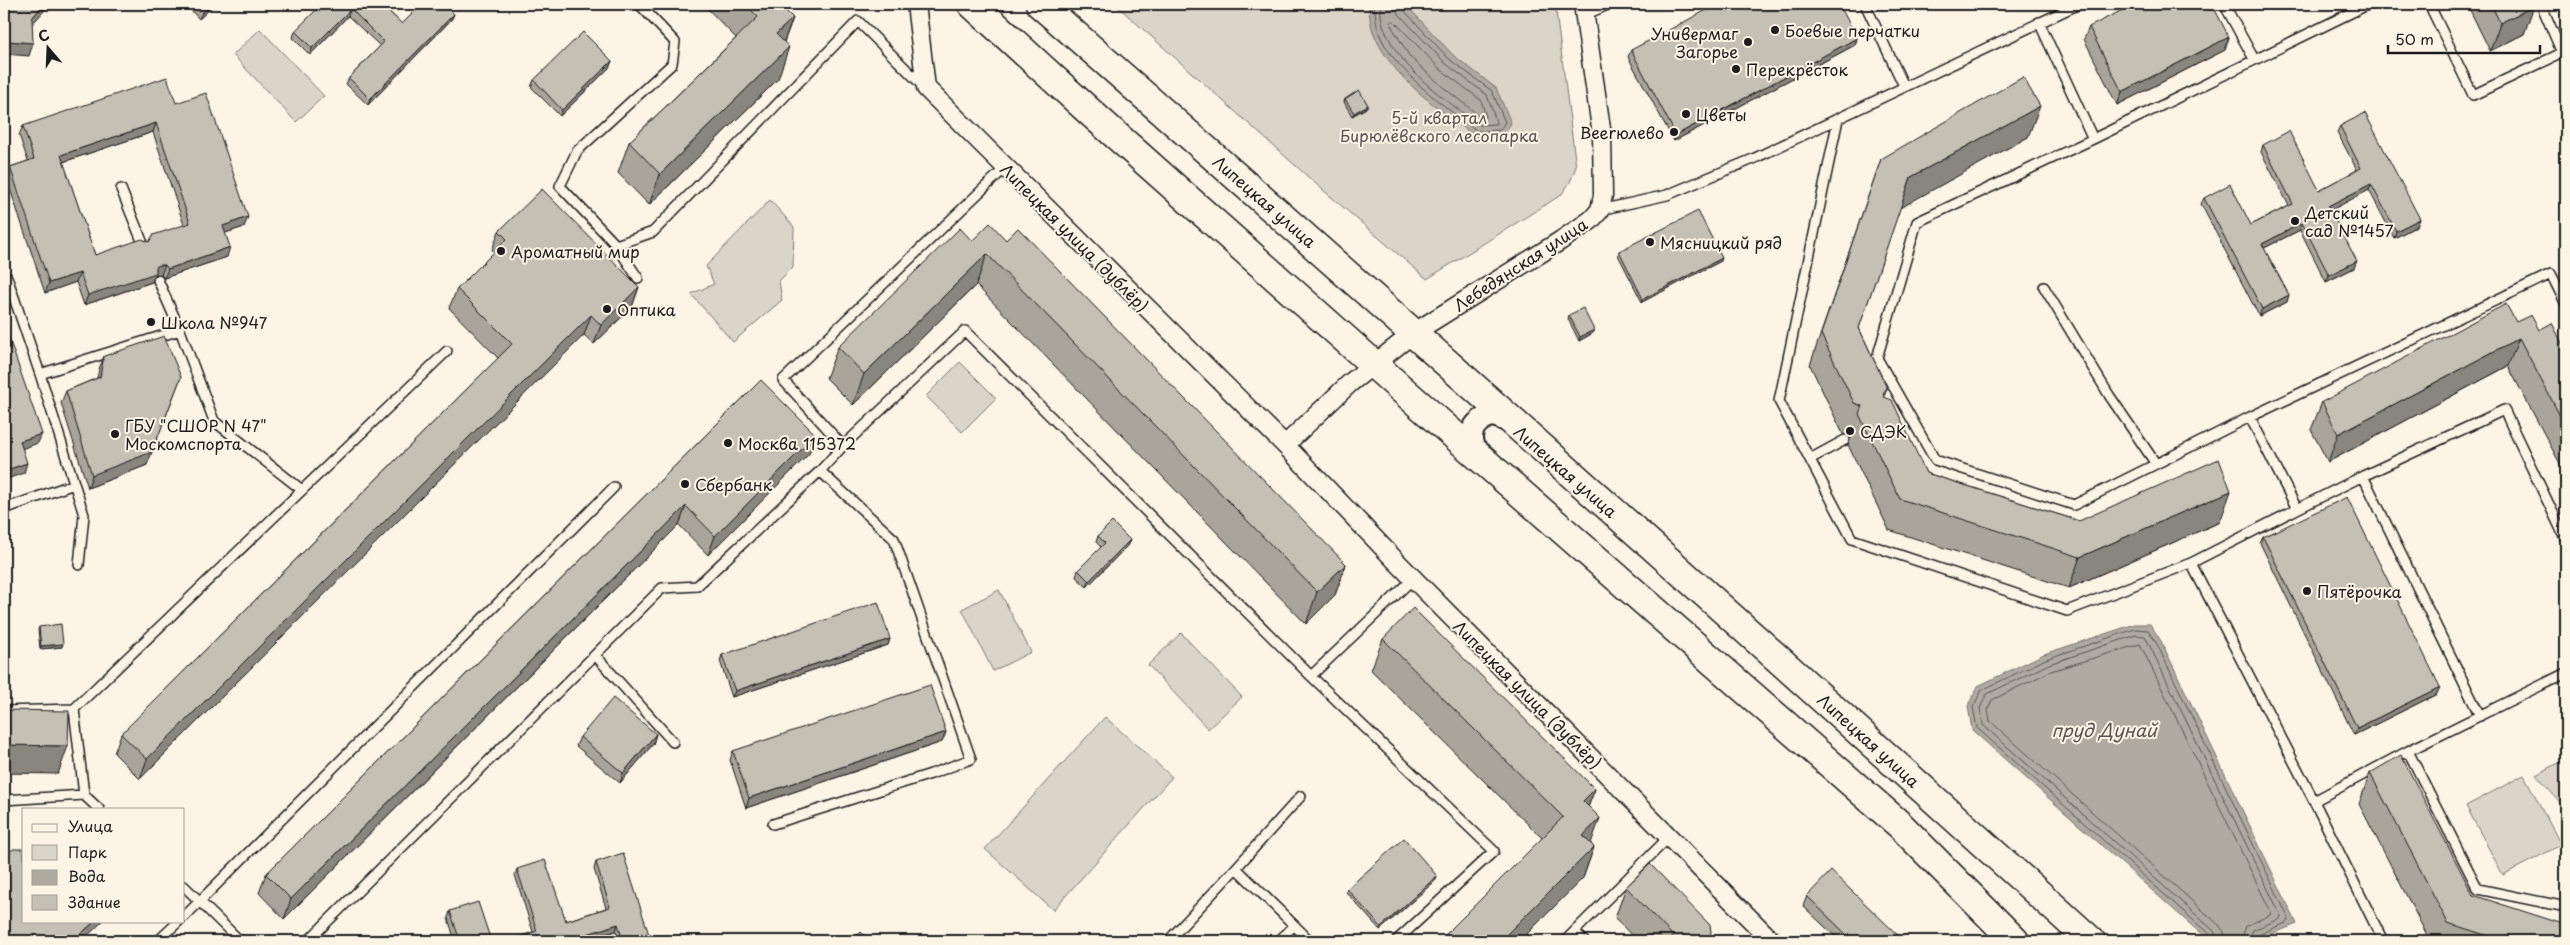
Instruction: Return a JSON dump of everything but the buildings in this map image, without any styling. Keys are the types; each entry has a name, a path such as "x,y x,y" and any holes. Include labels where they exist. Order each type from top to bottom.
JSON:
{"main road":[{"path":"972,4 1091,114 1479,457 1900,825 2016,941"},
{"name":"Липецкая улица","path":"1040,4 1414,332 1510,422 1791,670 2091,941"}],"street":[{"path":"916,4 926,88"},
{"name":"Лебедянская улица","path":"1374,363 1414,332 1560,241 1591,220 1600,210 1603,195 1602,135 1584,10"},
{"name":"Липецкая улица (дублёр)","path":"926,88 1285,445 1772,941"},
{"path":"1285,445 1374,363"},
{"path":"1479,457 1471,442 1473,428 1478,421 1493,415 1510,422"},
{"path":"2058,912 2100,941"}],"lane":[{"path":"638,278 616,245 560,186 577,151 672,64 675,42 639,4"},
{"path":"1584,10 1610,4"},
{"path":"1865,4 1904,86"},
{"path":"1600,210 1667,195 1753,159 2079,4"},
{"path":"2224,4 2254,59"},
{"path":"2369,4 2093,139 1917,222 1877,358 1904,414 1934,460 2074,505 2250,417 2551,274 2566,304"},
{"path":"2429,4 2473,96 2562,53 2541,4"},
{"path":"616,245 653,232 858,21 926,88"},
{"path":"2039,22 2093,139"},
{"path":"1838,119 1779,401 1852,539 2067,611 2191,563 2363,476 2504,410 2566,540"},
{"path":"843,446 783,380 1005,168"},
{"path":"122,190 144,246"},
{"path":"4,276 7,277 40,374 84,515 79,565"},
{"path":"158,280 180,330 214,421 302,490"},
{"path":"2044,287 2109,395 2156,464"},
{"path":"40,374 180,330"},
{"path":"308,941 662,588 697,586 820,471 843,446 965,330 1310,676 1494,852 1396,941"},
{"path":"4,711 74,709 447,351"},
{"path":"2250,417 2297,509"},
{"path":"1810,459 1845,440"},
{"path":"773,824 931,774 970,759 894,539 820,471"},
{"path":"2363,476 2480,716"},
{"path":"4,509 74,484"},
{"path":"185,916 614,487"},
{"path":"2191,563 2314,801 2383,941"},
{"path":"1310,676 1414,578"},
{"path":"595,655 673,742"},
{"path":"2314,801 2408,750 2566,673"},
{"path":"74,709 84,795 98,808"},
{"path":"2408,750 2478,888 2566,906"},
{"path":"4,800 84,795"},
{"path":"1168,941 1302,796"},
{"path":"1565,941 1669,837"},
{"path":"1236,868 1310,941"},
{"path":"185,887 240,941"},
{"path":"158,941 178,922"},
{"path":"1278,941 1294,925"},
{"path":"1575,932 1584,941"}],"green space":[{"name":"5-й квартал Бирюлёвского лесопарка","path":"1115,4 1555,4 1576,167 1570,182 1561,195 1427,279 1316,184"},
{"path":"260,29 324,96 296,122 233,55"},
{"path":"770,200 794,227 793,267 779,281 782,300 733,342 691,294 714,284 706,266"},
{"path":"960,362 996,398 962,432 926,396"},
{"path":"999,590 1031,652 993,671 962,609"},
{"path":"1181,633 1242,697 1208,729 1148,665"},
{"path":"1105,717 1172,777 1053,910 985,849"},
{"path":"2566,759 2566,809 2536,775"},
{"path":"2524,775 2561,845 2503,875 2466,806"}],"water":[{"path":"1368,4 1405,4 1453,55 1496,88 1511,123 1503,135 1476,137 1418,92 1392,65 1382,50 1374,34"},
{"name":"пруд Дунай","path":"2135,624 2150,624 2161,641 2297,924 2254,941 2209,941 1972,730 1968,706 1978,686 2044,654"}],"place":[{"name":"Боевые перчатки","path":"1775,30"},
{"name":"Универмаг Загорье","path":"1748,42"},
{"name":"Перекрёсток","path":"1736,69"},
{"name":"Цветы","path":"1686,114"},
{"name":"Beerюлево","path":"1674,132"},
{"name":"Детский сад №1457","path":"2295,221"},
{"name":"Мясницкий ряд","path":"1650,242"},
{"name":"Ароматный мир","path":"501,251"},
{"name":"Оптика","path":"607,309"},
{"name":"Школа №947","path":"151,322"},
{"name":"СДЭК","path":"1850,431"},
{"name":"ГБУ \"СШОР N 47\" Москомспорта","path":"115,434"},
{"name":"Москва 115372","path":"728,443"},
{"name":"Сбербанк","path":"685,484"},
{"name":"Пятёрочка","path":"2307,591"}]}
